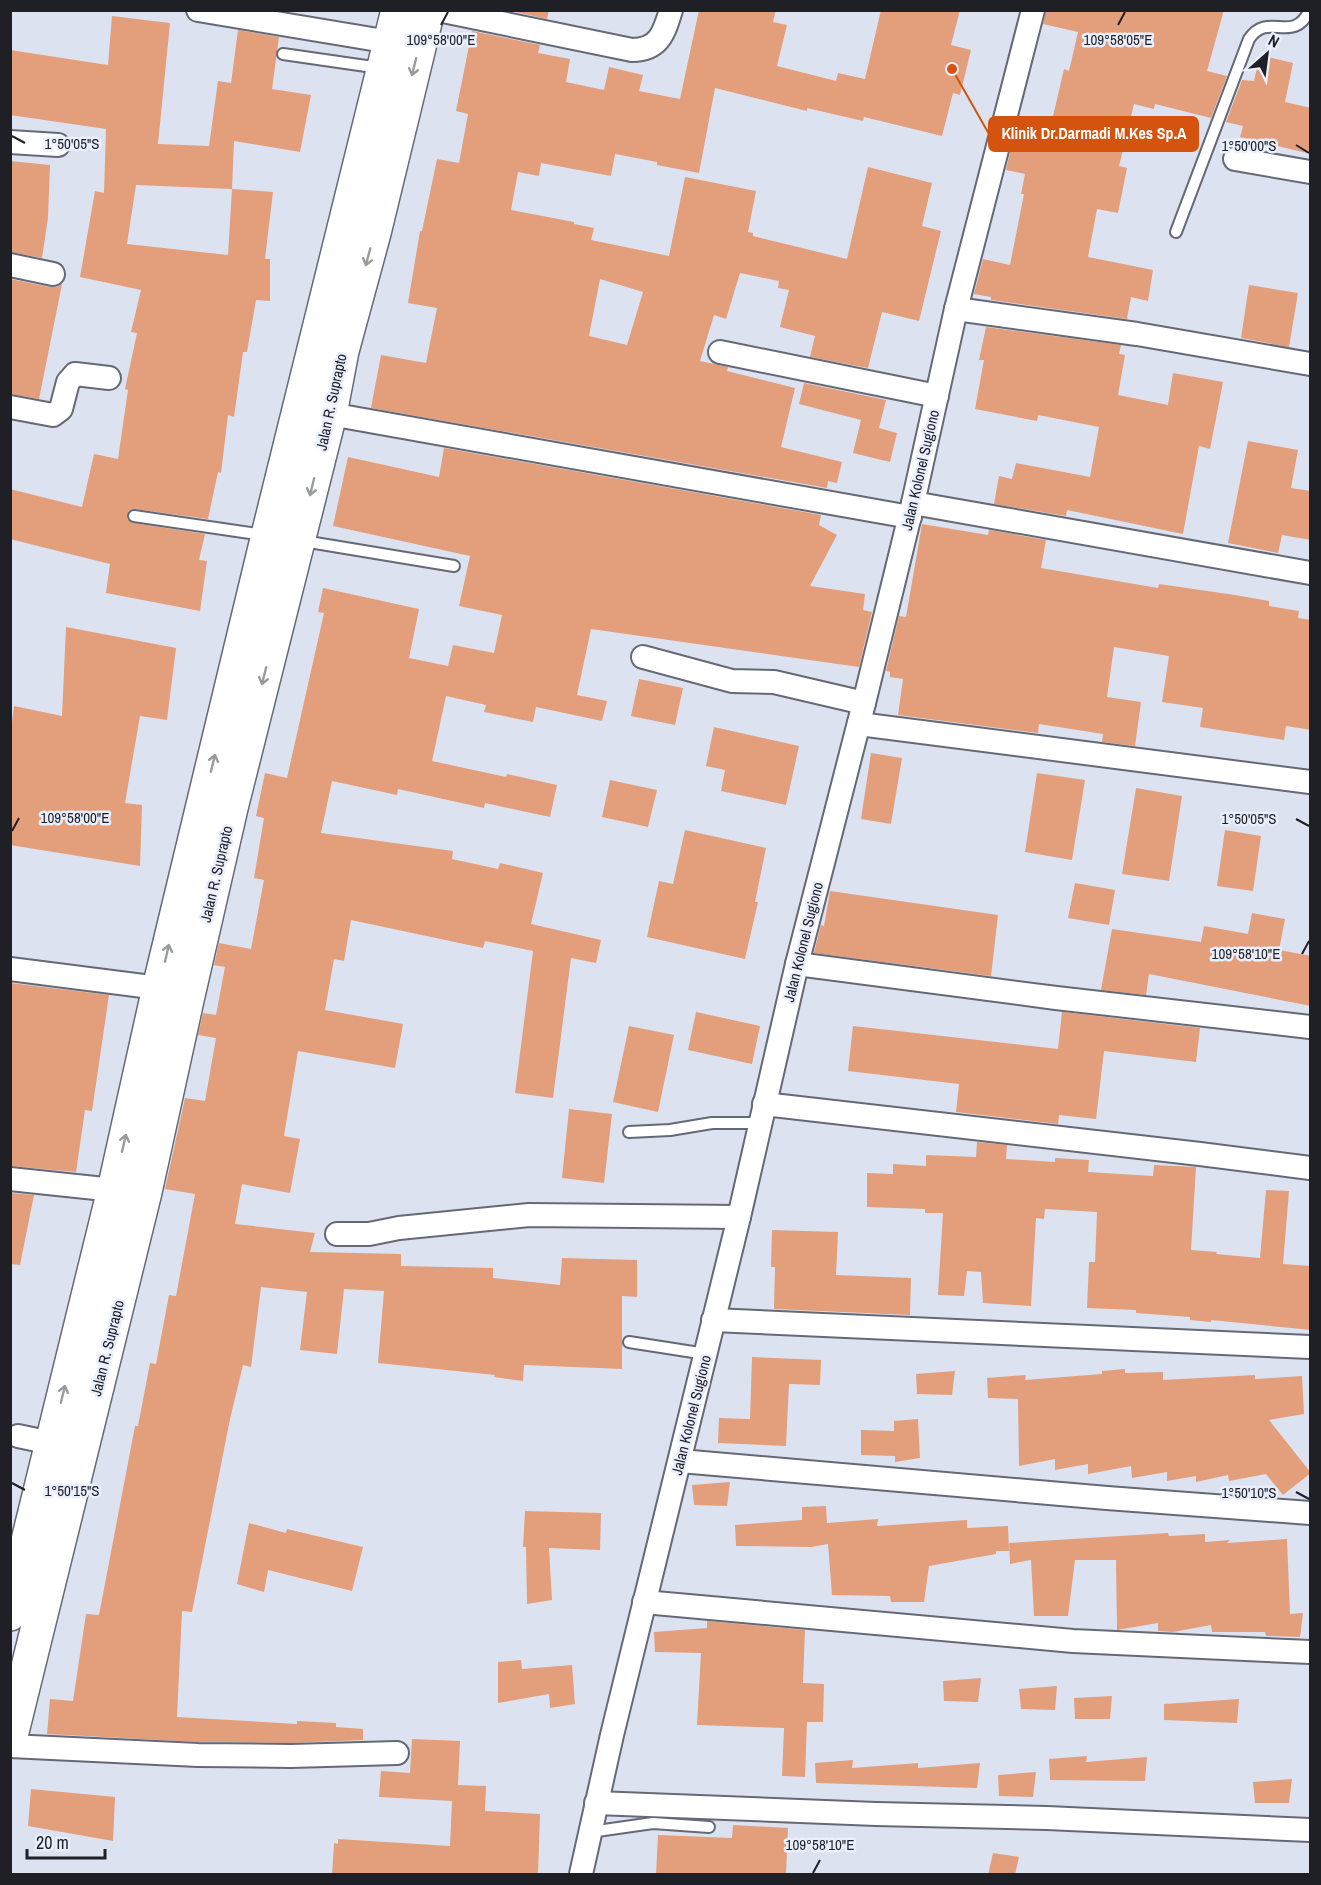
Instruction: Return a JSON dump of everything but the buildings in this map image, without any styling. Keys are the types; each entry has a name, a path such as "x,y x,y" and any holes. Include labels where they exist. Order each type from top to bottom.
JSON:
{"highway":[{"name":"Jalan R. Suprapto","path":"10,1614 15,1577 49,1518 51,1443 114,1190 159,988 283,538 328,349 398,10"},
{"name":"Jalan R. Suprapto","path":"10,1740 49,1518 145,1192 231,807 283,538 330,414 328,349 374,233 428,10"}],"street":[{"path":"198,10 387,55"},
{"path":"438,10 632,50 645,50 656,44 665,30 671,10"},
{"name":"Jalan Kolonel Sugiono","path":"581,1875 596,1803 706,1354 797,964 862,714 957,309 1033,10"},
{"path":"10,142 58,145"},
{"path":"1235,159 1311,172"},
{"path":"10,265 53,274"},
{"path":"957,309 1137,334 1311,364"},
{"path":"720,352 937,396"},
{"path":"10,407 52,415 61,409 69,382 75,374 109,378"},
{"path":"330,414 911,510 1311,573"},
{"path":"643,657 732,681 774,682 862,714 1311,782"},
{"path":"797,964 1056,998 1311,1027"},
{"path":"10,969 159,988"},
{"path":"762,1113 1200,1154 1311,1168"},
{"path":"10,1179 114,1190"},
{"path":"337,1234 369,1234 399,1228 529,1215 738,1217"},
{"path":"713,1320 1311,1347"},
{"path":"18,1436 51,1443"},
{"path":"680,1461 1107,1498 1311,1513"},
{"path":"644,1602 1073,1641 1311,1652"},
{"path":"10,1746 209,1755 291,1756 397,1753"},
{"path":"596,1803 1047,1818 1311,1830"}],"lane":[{"path":"1176,232 1249,39 1262,26 1291,28 1306,19 1310,10"},
{"path":"283,54 387,55"},
{"path":"134,516 454,566"},
{"path":"629,1132 670,1130 762,1113"},
{"path":"629,1342 706,1354"},
{"path":"590,1832 653,1823 709,1827"}],"place":[{"name":"Klinik Dr.Darmadi M.Kes Sp.A","path":"952,69"}]}
